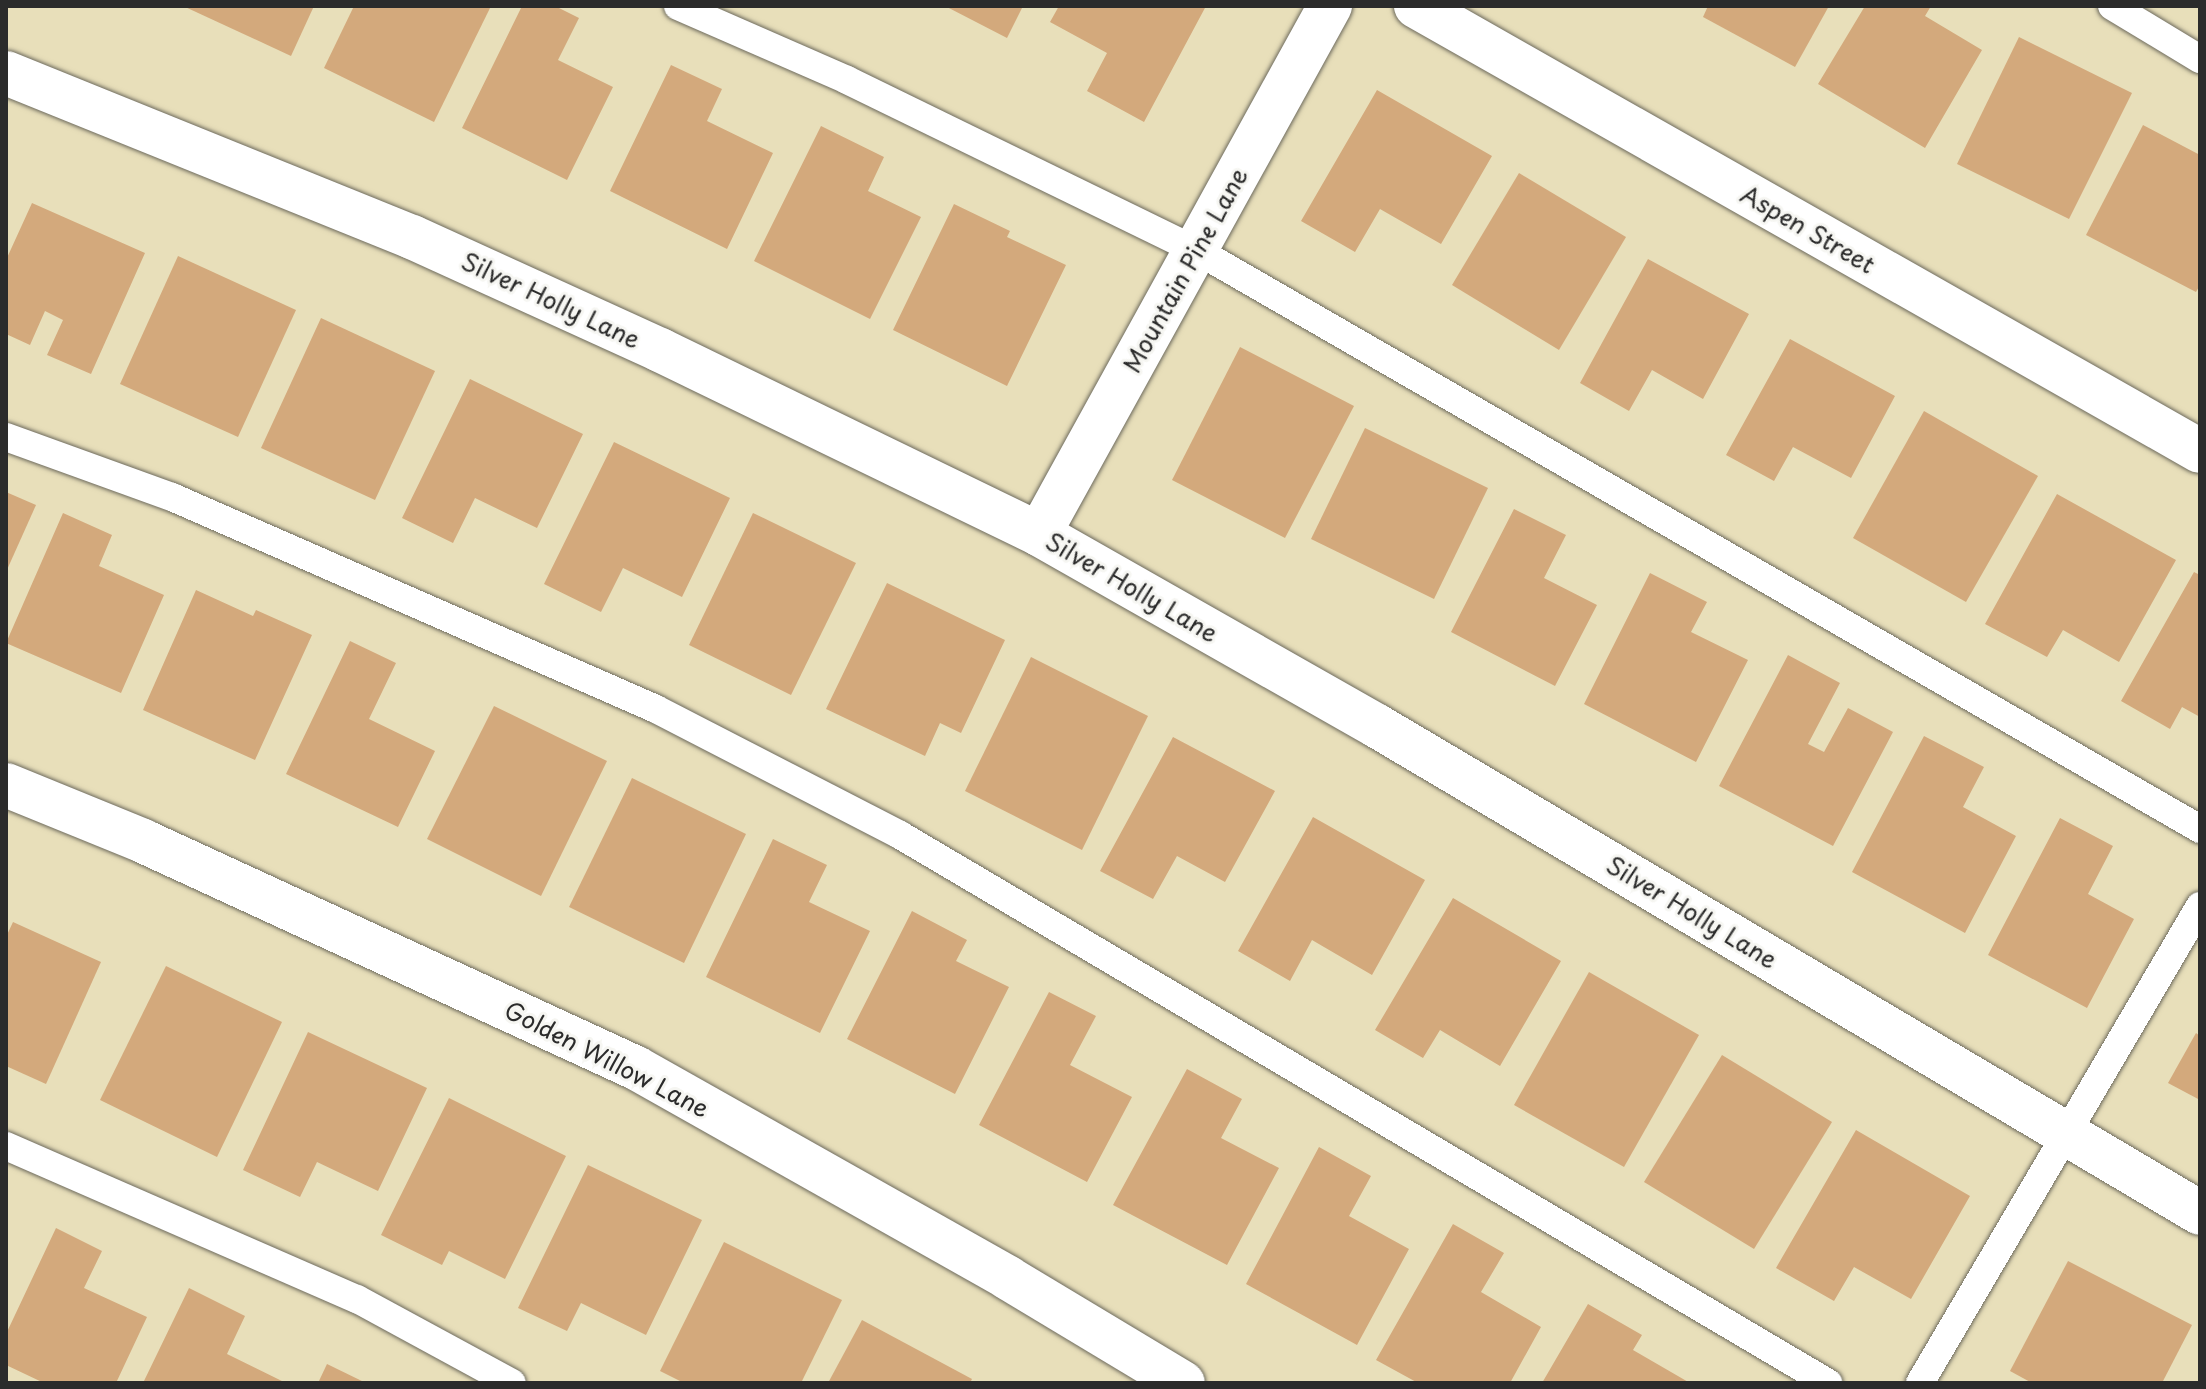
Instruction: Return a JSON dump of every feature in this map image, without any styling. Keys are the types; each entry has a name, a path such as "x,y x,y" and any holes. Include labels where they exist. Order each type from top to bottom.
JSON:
{"street":[{"name":"Mountain Pine Lane","path":"1039,534 1330,6"},
{"name":"Aspen Street","path":"1416,6 2200,451"},
{"name":"Silver Holly Lane","path":"6,73 412,237 660,350 1039,534 1377,726 2200,1213"},
{"name":"Golden Willow Lane","path":"6,785 143,841 636,1068 1008,1278 1183,1383"}],"lane":[{"path":"678,6 847,80 1196,250 2200,829"},
{"path":"2112,6 2200,59"},
{"path":"6,437 172,497 656,709 886,828 1828,1383"},
{"path":"1920,1383 2200,906"},
{"path":"6,1146 357,1299 512,1383"}],"building":[{"path":"183,6 314,6 291,56"},
{"path":"354,6 491,6 434,122 324,68"},
{"path":"522,6 555,6 579,18 558,60 613,87 567,180 462,128"},
{"path":"945,6 1023,6 1007,38"},
{"path":"1059,6 1206,6 1144,122 1087,91 1107,53 1050,22"},
{"path":"1708,6 1829,6 1795,67 1703,17"},
{"path":"1865,6 1931,6 1925,16 1982,50 1925,148 1818,84"},
{"path":"2019,37 2132,93 2069,219 1957,164"},
{"path":"671,65 722,89 707,121 773,153 727,249 610,191"},
{"path":"1377,90 1492,156 1441,244 1380,209 1355,252 1301,221"},
{"path":"2143,125 2200,155 2200,285 2196,292 2086,235"},
{"path":"821,126 884,157 868,191 921,217 870,319 754,261"},
{"path":"1519,173 1626,237 1559,350 1452,285"},
{"path":"32,203 145,253 91,374 47,355 63,320 45,311 30,345 6,334 6,260"},
{"path":"954,204 1010,231 1007,237 1066,265 1007,386 893,330"},
{"path":"178,256 296,310 238,437 120,384"},
{"path":"1648,259 1749,314 1703,399 1652,370 1629,411 1580,383"},
{"path":"321,318 435,371 375,500 261,448"},
{"path":"1790,339 1895,396 1851,478 1793,447 1774,481 1726,455"},
{"path":"1240,347 1354,406 1285,538 1172,480"},
{"path":"470,379 583,434 537,528 475,498 453,543 402,518"},
{"path":"1924,411 2038,476 1966,602 1853,538"},
{"path":"1365,428 1488,488 1434,599 1311,539"},
{"path":"614,442 730,498 682,597 623,568 601,612 544,584"},
{"path":"6,492 36,505 6,572"},
{"path":"2057,494 2176,560 2119,662 2063,630 2047,657 1985,624"},
{"path":"1514,509 1566,535 1544,578 1597,605 1555,686 1451,632"},
{"path":"63,513 112,535 99,566 164,595 121,693 6,643"},
{"path":"753,513 856,563 791,695 689,645"},
{"path":"2194,572 2200,575 2200,717 2182,707 2170,729 2121,701"},
{"path":"1650,573 1707,602 1691,632 1748,660 1696,762 1584,704"},
{"path":"887,583 1005,640 961,733 940,723 925,756 826,709"},
{"path":"196,590 253,616 256,610 312,635 255,760 143,710"},
{"path":"350,641 396,663 369,719 435,751 398,827 286,774"},
{"path":"1788,655 1840,683 1808,744 1824,752 1848,708 1893,732 1833,846 1719,786"},
{"path":"1031,657 1148,716 1082,850 965,791"},
{"path":"494,706 607,761 541,896 427,839"},
{"path":"1924,736 1984,767 1963,807 2016,836 1965,933 1852,872"},
{"path":"1173,737 1275,791 1225,882 1177,856 1153,899 1100,871"},
{"path":"632,778 746,834 684,963 569,907"},
{"path":"1313,817 1425,880 1372,975 1312,940 1290,981 1238,951"},
{"path":"2060,818 2113,846 2088,894 2134,919 2087,1008 1988,955"},
{"path":"773,839 827,865 809,902 870,931 820,1033 706,977"},
{"path":"1453,898 1561,961 1500,1066 1440,1030 1423,1058 1375,1030"},
{"path":"912,911 967,940 956,961 1009,987 955,1094 847,1039"},
{"path":"13,922 101,962 46,1084 6,1066 6,937"},
{"path":"166,966 282,1022 217,1157 100,1100"},
{"path":"1589,972 1699,1035 1624,1167 1514,1105"},
{"path":"1049,992 1096,1016 1070,1065 1132,1097 1087,1182 979,1125"},
{"path":"308,1032 427,1088 378,1191 317,1162 300,1197 243,1170"},
{"path":"2196,1033 2200,1036 2200,1100 2168,1083"},
{"path":"1722,1055 1832,1122 1754,1249 1644,1182"},
{"path":"1187,1069 1242,1099 1221,1138 1279,1168 1227,1265 1113,1205"},
{"path":"449,1098 566,1156 505,1279 449,1251 442,1265 381,1235"},
{"path":"1856,1130 1970,1196 1911,1299 1854,1267 1834,1301 1776,1268"},
{"path":"1319,1147 1371,1176 1349,1216 1409,1249 1357,1345 1246,1284"},
{"path":"588,1165 702,1220 646,1335 581,1303 567,1331 518,1308"},
{"path":"1453,1224 1504,1253 1481,1292 1541,1327 1510,1383 1418,1383 1376,1360"},
{"path":"56,1228 102,1251 84,1288 147,1317 116,1383 44,1383 6,1365 6,1334"},
{"path":"724,1242 842,1300 801,1383 684,1383 660,1371"},
{"path":"2068,1261 2192,1325 2162,1383 2032,1383 2010,1371"},
{"path":"189,1288 245,1316 227,1354 286,1383 143,1383"},
{"path":"1588,1304 1642,1335 1633,1350 1690,1383 1542,1383"},
{"path":"862,1320 972,1379 970,1383 828,1383"},
{"path":"327,1364 366,1383 318,1383"}]}
